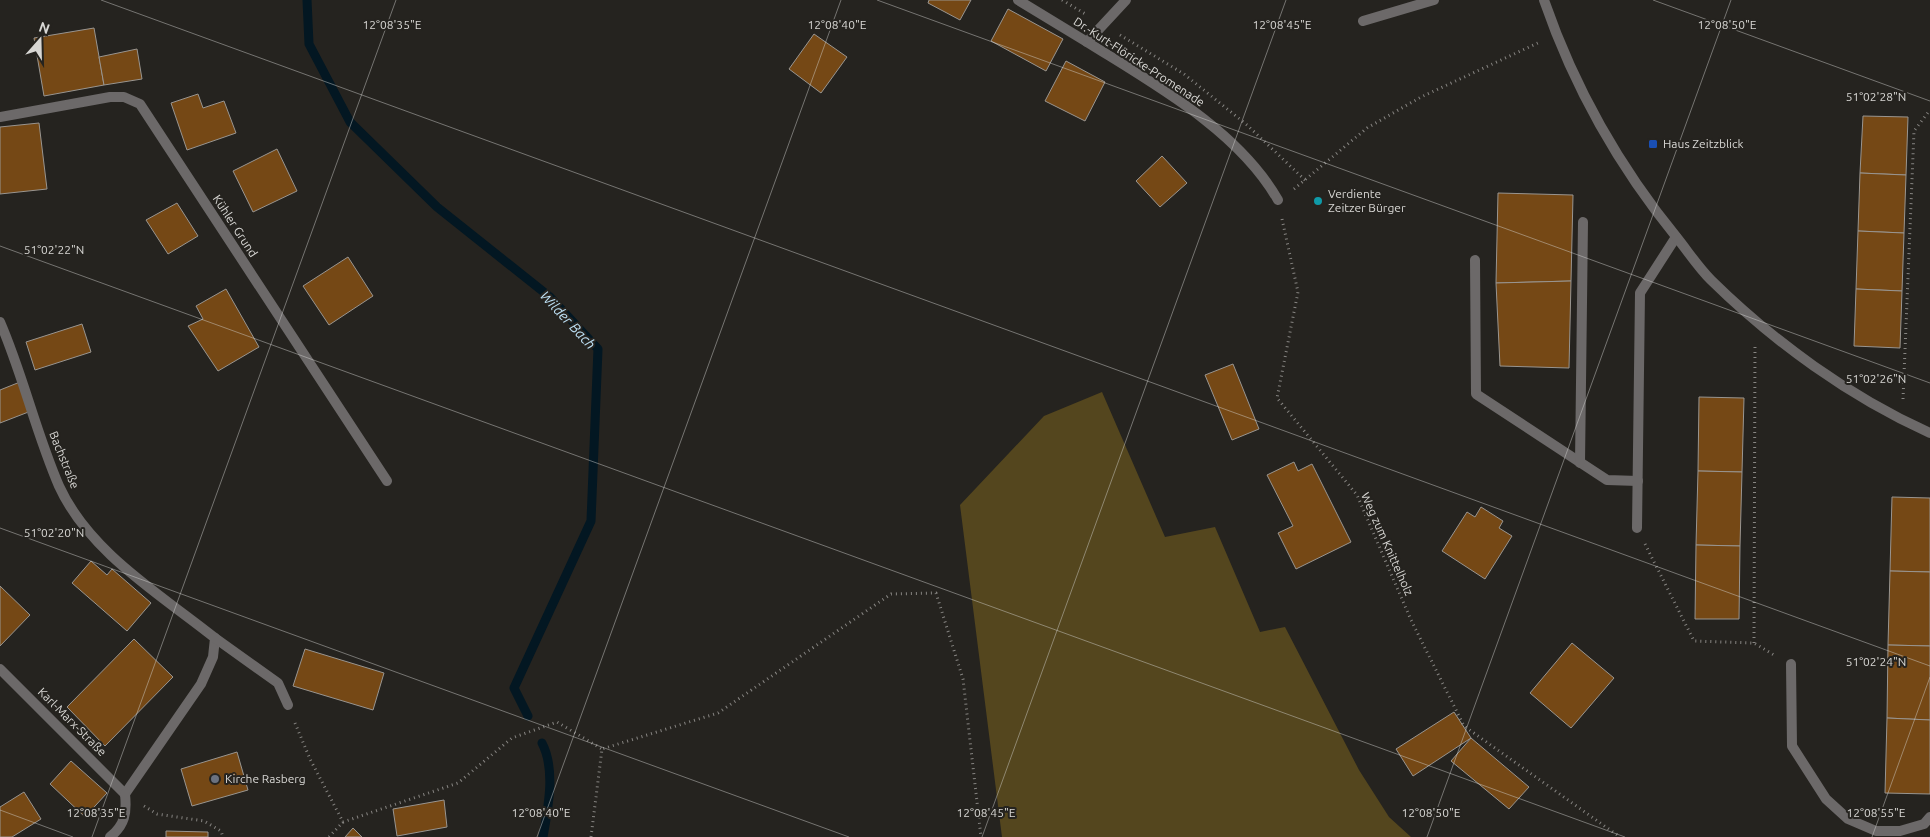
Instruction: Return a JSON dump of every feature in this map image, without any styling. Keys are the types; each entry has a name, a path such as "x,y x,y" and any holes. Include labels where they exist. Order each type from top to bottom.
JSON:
{"street":[{"name":"Dr.-Kurt-Flöricke-Promenade","path":"1019,0 1141,76 1204,120 1236,147 1266,179 1278,200"},
{"path":"1087,42 1126,0"},
{"path":"1362,21 1434,0"},
{"path":"1544,0 1556,34 1603,132 1652,208 1710,279 1771,334 1868,402 1902,421 1930,433"},
{"name":"Kühler Grund","path":"0,117 110,97 124,97 140,104 387,481"},
{"path":"1580,463 1583,222"},
{"path":"1637,528 1640,292 1676,237"},
{"path":"1474,260 1476,394 1607,480 1638,481"},
{"name":"Bachstraße","path":"0,322 60,486 77,515 95,538 122,564 215,638 278,682 288,705"},
{"path":"110,837 119,830 127,813 125,794 201,684 213,657 215,638"},
{"path":"1791,664 1792,746 1826,800 1848,819 1876,831 1900,831 1924,824 1930,817"},
{"name":"Karl-Marx-Straße","path":"0,669 125,794"}],"path":[{"path":"1278,200 1306,181 1367,128 1421,97 1556,34"},
{"path":"1902,421 1914,131 1930,110"},
{"name":"Weg zum Knittelholz","path":"1278,200 1298,292 1278,398 1357,495 1411,620 1464,726 1620,837"},
{"path":"1754,643 1755,320"},
{"path":"1637,528 1694,641 1754,643 1791,664"},
{"path":"329,837 343,822 458,783 512,738 557,722 602,749 718,712 891,594 936,593 963,679 982,837"},
{"path":"288,705 310,760 343,822"},
{"path":"591,837 602,749"},
{"path":"125,794 157,814 204,821 221,832 223,837"}],"shaded area":[{"path":"1102,392 1165,537 1215,527 1260,632 1285,627 1359,770 1389,817 1411,837 1002,837 960,505 1044,416"}],"building":[{"path":"929,0 971,0 960,20 928,3"},
{"path":"1008,9 1063,39 1046,71 991,41"},
{"path":"94,28 104,85 44,96 34,38"},
{"path":"814,34 847,57 821,93 789,69"},
{"path":"137,49 142,79 104,85 99,57"},
{"path":"1066,61 1105,82 1085,121 1045,101"},
{"path":"198,94 203,108 224,101 236,133 187,150 171,103"},
{"path":"1863,116 1908,117 1906,175 1860,173"},
{"path":"39,123 47,189 0,194 0,127"},
{"path":"277,149 297,191 253,212 233,171"},
{"path":"1162,156 1187,183 1160,207 1136,181"},
{"path":"1860,173 1906,175 1904,233 1858,231"},
{"path":"1498,193 1573,195 1571,281 1496,283"},
{"path":"177,203 198,236 168,254 146,220"},
{"path":"1858,231 1904,233 1902,291 1856,289"},
{"path":"348,257 373,296 329,325 303,286"},
{"path":"1571,281 1569,368 1500,366 1496,283"},
{"path":"226,289 259,347 218,371 188,326 203,319 196,306"},
{"path":"1856,289 1902,291 1900,348 1854,346"},
{"path":"82,324 91,352 35,370 26,342"},
{"path":"1233,364 1259,429 1232,440 1205,375"},
{"path":"20,382 31,411 0,423 0,390"},
{"path":"1699,397 1744,398 1742,472 1698,471"},
{"path":"1294,462 1298,471 1312,464 1351,542 1296,569 1278,533 1293,526 1267,475"},
{"path":"1698,471 1742,472 1740,546 1696,545"},
{"path":"1892,497 1930,498 1930,572 1890,571"},
{"path":"1481,507 1503,521 1499,528 1512,536 1485,579 1442,551 1467,512 1475,517"},
{"path":"1696,545 1740,546 1739,619 1695,619"},
{"path":"91,561 107,575 112,569 151,603 127,631 72,583"},
{"path":"1890,571 1930,572 1930,646 1888,645"},
{"path":"0,586 30,615 0,646"},
{"path":"134,639 173,677 105,746 67,707"},
{"path":"1572,643 1614,678 1571,728 1530,693"},
{"path":"1888,645 1930,646 1930,720 1887,718"},
{"path":"305,649 384,673 373,710 293,686"},
{"path":"1454,712 1471,738 1413,776 1396,749"},
{"path":"1887,718 1930,720 1930,794 1885,793"},
{"path":"1471,738 1529,787 1509,809 1451,761"},
{"name":"Kirche Rasberg","path":"237,752 248,790 192,806 181,769"},
{"path":"71,761 107,793 85,817 50,784"},
{"path":"24,792 41,819 12,837 0,837 0,807"},
{"path":"444,800 447,827 397,836 393,809"},
{"path":"353,828 362,837 345,837"},
{"path":"166,831 208,832 208,837 166,837"}],"waterway":[{"name":"Wilder Bach","path":"307,0 309,44 350,122 437,207 550,297 598,349 591,521 514,688 528,716"},
{"name":"Wilder Bach","path":"542,743 549,765 550,777 549,802 543,837"}],"place":[{"name":"Haus Zeitzblick","path":"1653,144"},
{"name":"Verdiente Zeitzer Bürger","path":"1318,201"},
{"name":"Kirche Rasberg","path":"215,779"}]}
